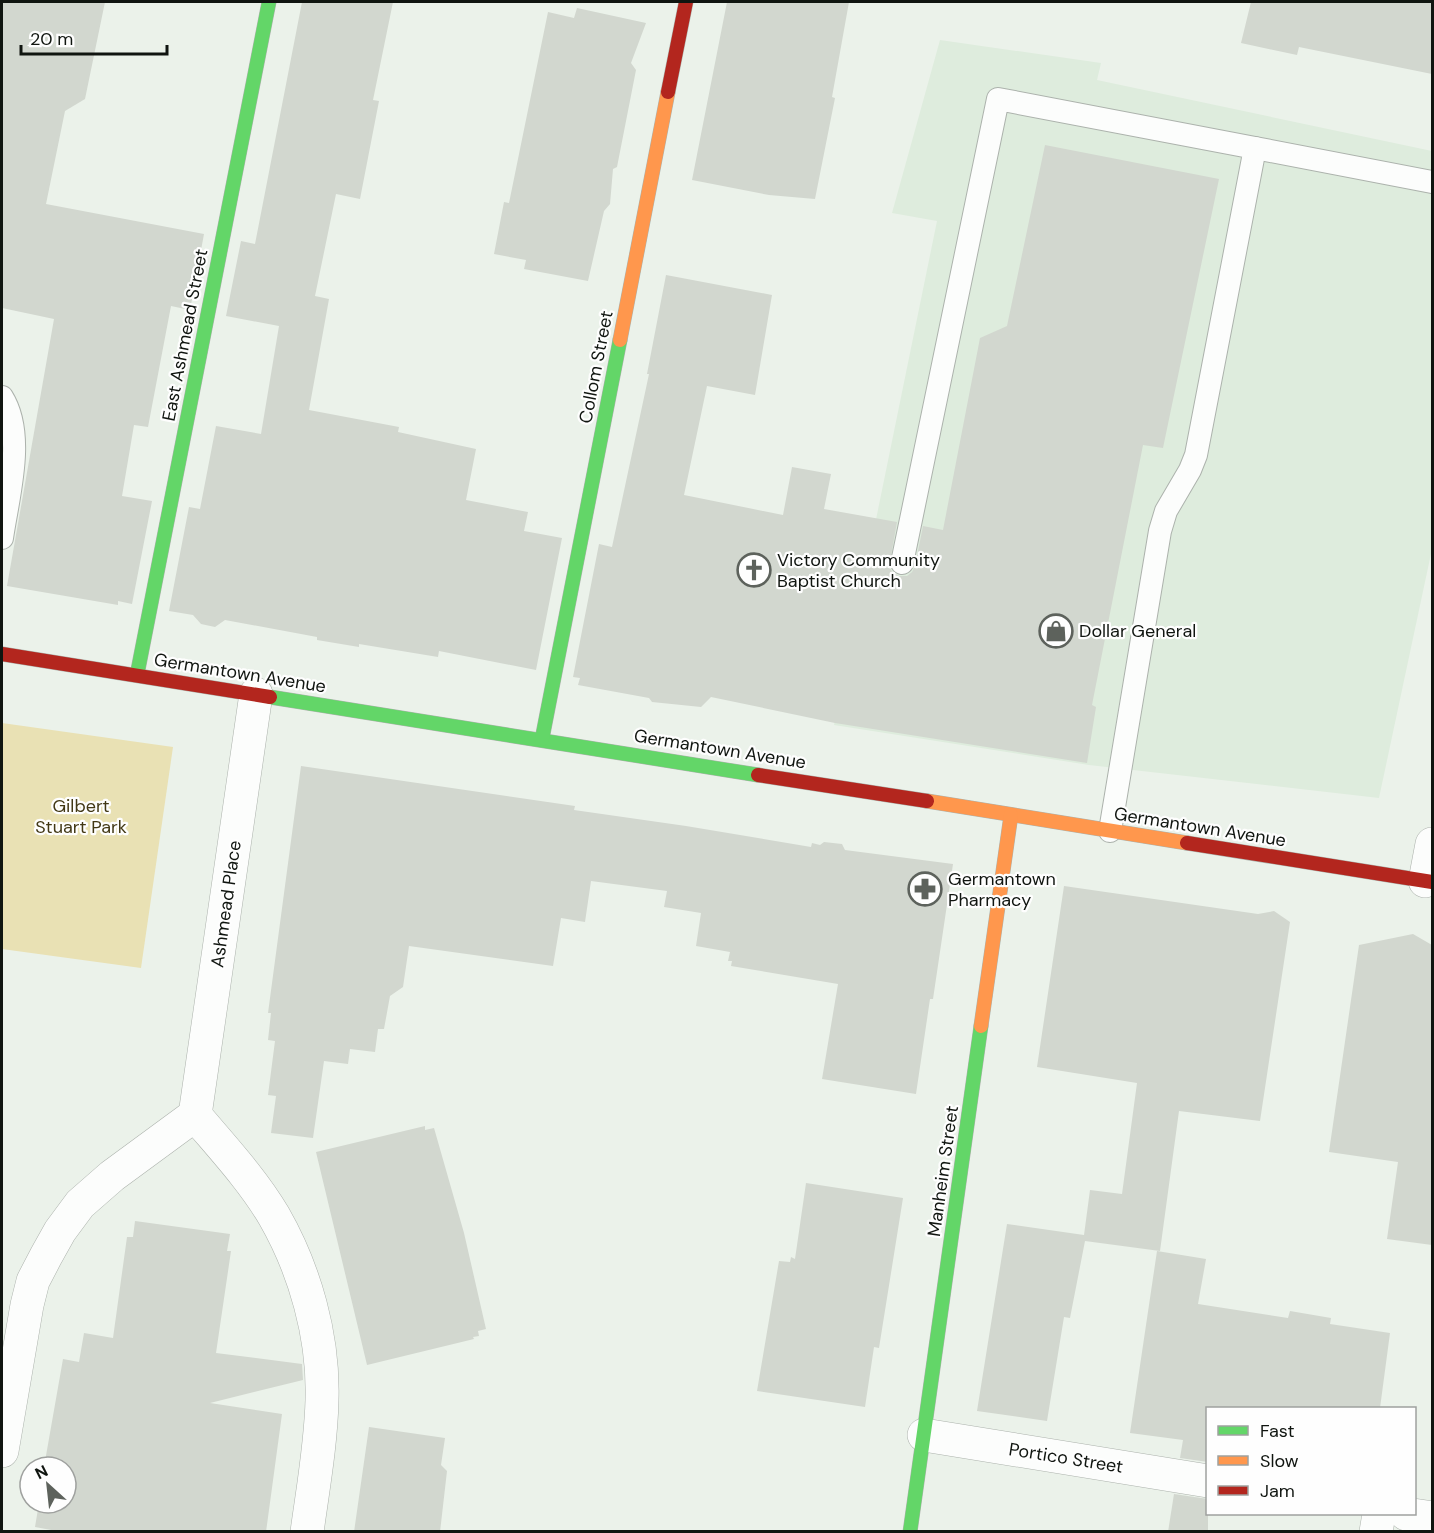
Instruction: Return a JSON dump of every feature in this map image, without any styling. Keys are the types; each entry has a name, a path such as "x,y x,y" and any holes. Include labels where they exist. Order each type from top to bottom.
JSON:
{"street":[{"name":"East Ashmead Street","path":"137,675 269,2"},
{"name":"Collom Street","path":"542,739 686,2"},
{"name":"Germantown Avenue","path":"2,654 1429,882"},
{"name":"Ashmead Place","path":"195,1115 256,694"},
{"name":"Manheim Street","path":"910,1532 1011,814"},
{"path":"1429,882 1432,844"},
{"path":"2,1451 33,1281 60,1231 80,1204 112,1176 195,1115 244,1174 273,1215 295,1258 309,1304 320,1353 322,1398 319,1443 307,1532"},
{"name":"Portico Street","path":"924,1435 1206,1481"},
{"path":"1376,1532 1379,1515"},
{"path":"1413,1515 1432,1518"}],"lane":[{"path":"902,563 998,99 1432,182"},
{"path":"1110,831 1160,531 1166,510 1190,470 1196,455 1255,148"},
{"path":"2,397 13,429 15,454 2,538"}],"shaded area":[{"path":"940,40 1101,63 1097,80 1432,151 1432,549 1379,798 1089,765 834,725 937,221 892,213"}],"green space":[{"name":"Gilbert Stuart Park","path":"2,723 173,747 141,968 2,949"}],"building":[{"path":"2,2 105,2 85,99 65,111 46,204 204,234 190,310 171,306 148,427 134,425 122,496 152,501 132,604 118,601 118,605 7,586 54,319 2,308"},
{"path":"302,2 393,2 373,100 379,101 360,199 336,194 315,296 329,299 309,410 399,427 398,432 476,449 466,500 528,512 524,531 562,538 536,670 439,651 438,657 359,644 359,647 225,620 215,627 201,624 193,615 169,611 189,507 200,509 216,426 261,434 279,326 226,316 241,241 255,244"},
{"path":"727,2 849,2 832,97 835,98 815,199 769,195 692,180"},
{"path":"1251,2 1432,2 1432,74 1299,47 1297,55 1241,43"},
{"path":"577,8 646,23 631,63 636,70 617,167 613,169 610,204 604,211 588,281 524,269 526,260 494,254 504,202 509,203 548,12 574,18"},
{"path":"1045,145 1219,179 1163,448 1143,445 1092,705 1096,707 1087,763 835,723 711,697 701,707 652,702 649,698 578,685 580,678 573,677 599,544 612,547 649,374 647,374 666,275 772,295 755,395 707,386 684,495 783,515 792,467 831,474 824,509 897,522 889,567 899,576 907,576 915,566 923,526 943,530 980,338 1007,326"},
{"path":"301,766 575,806 574,810 811,847 812,843 842,844 845,850 953,864 916,1094 822,1079 838,984 731,966 732,961 728,961 730,952 696,946 701,913 664,907 667,891 591,881 585,922 561,918 553,966 409,946 403,987 390,996 384,1029 378,1029 375,1052 350,1049 348,1064 324,1061 313,1138 271,1133 276,1096 268,1095 275,1041 268,1040 271,1013 268,1013"},
{"path":"1064,886 1258,914 1274,911 1290,922 1260,1121 1179,1111 1160,1251 1085,1241 1070,1318 1064,1317 1047,1421 977,1411 1007,1224 1084,1235 1090,1190 1122,1194 1137,1083 1037,1067"},
{"path":"1413,934 1432,945 1432,1245 1387,1239 1398,1162 1329,1152 1359,945"},
{"path":"425,1126 425,1130 434,1128 464,1233 486,1329 478,1331 479,1336 473,1337 474,1339 367,1365 316,1152"},
{"path":"806,1183 903,1198 879,1348 874,1347 865,1407 757,1391 779,1261 790,1262 791,1257 795,1259"},
{"path":"135,1221 230,1234 227,1251 231,1251 216,1353 302,1364 303,1380 210,1403 282,1414 266,1532 62,1532 35,1527 37,1515 78,1515 78,1455 46,1455 63,1359 79,1362 84,1333 113,1338 127,1237 133,1237"},
{"path":"1157,1251 1206,1259 1198,1304 1288,1318 1290,1311 1331,1318 1330,1324 1390,1333 1380,1407 1206,1407 1206,1462 1180,1458 1183,1440 1130,1433"},
{"path":"369,1427 445,1438 441,1465 447,1471 440,1532 354,1532"},
{"path":"1174,1494 1206,1499 1208,1532 1168,1532"}],"traffic: fast":[{"path":"137,675 269,2"},
{"path":"542,739 620,340"},
{"path":"270,697 758,775"},
{"path":"910,1532 981,1026"}],"traffic: slow":[{"path":"620,340 668,92"},
{"path":"927,801 1187,843"},
{"path":"981,1026 1011,815"}],"traffic: jam":[{"path":"668,92 686,2"},
{"path":"2,654 270,697"},
{"path":"758,775 927,801"},
{"path":"1187,843 1432,882"}],"place":[{"name":"Victory Community Baptist Church","path":"754,570"},
{"name":"Dollar General","path":"1056,631"},
{"name":"Germantown Pharmacy","path":"925,889"}]}
